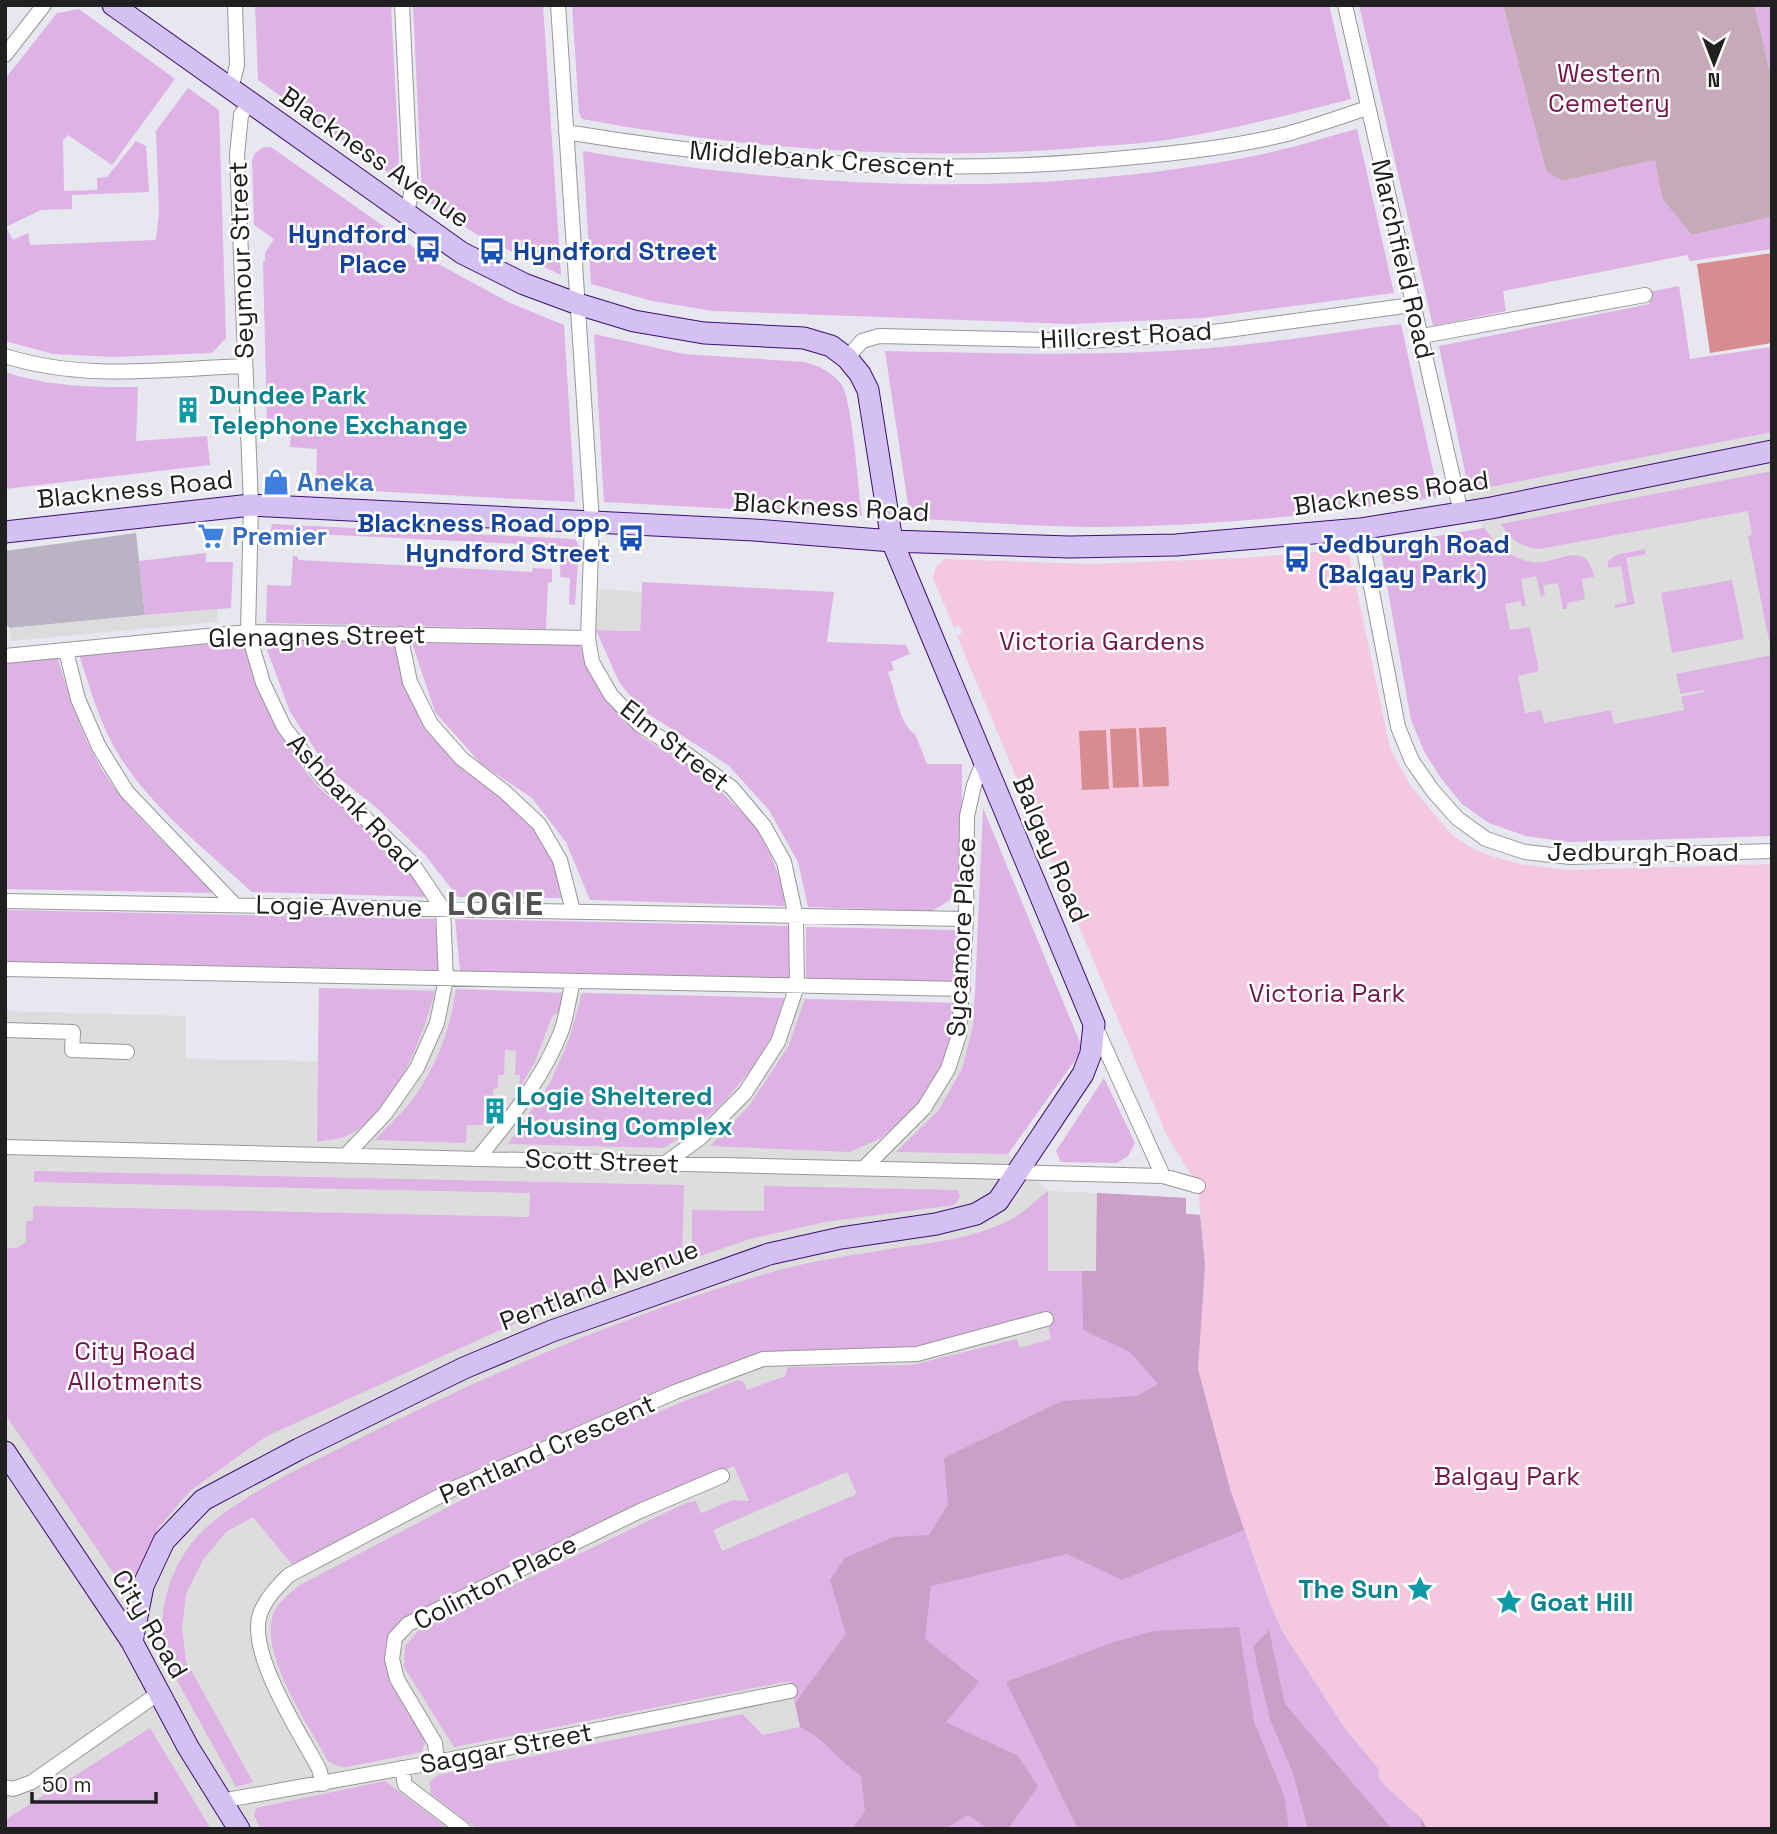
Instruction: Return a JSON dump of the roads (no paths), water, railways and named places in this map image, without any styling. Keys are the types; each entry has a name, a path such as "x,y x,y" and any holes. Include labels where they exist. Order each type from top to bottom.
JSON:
{"street":[{"path":"5,55 44,5"},
{"name":"Blackness Avenue","path":"113,5 406,215 462,253 524,284 634,321 704,333 804,338 831,346 847,358 868,390 892,541"},
{"path":"230,89 237,65 235,5"},
{"path":"402,5 411,195 406,215"},
{"path":"558,5 592,522"},
{"name":"Marchfield Road","path":"1345,5 1461,513"},
{"name":"Seymour Street","path":"249,103 241,116 237,155 251,505"},
{"name":"Middlebank Crescent","path":"566,132 657,147 759,158 853,166 961,169 1067,164 1181,153 1285,134 1367,108"},
{"path":"1422,337 1645,295"},
{"name":"Hillcrest Road","path":"847,358 862,341 879,336 1087,341 1206,333 1412,305"},
{"path":"5,356 58,369 95,372 245,366"},
{"name":"Blackness Road","path":"5,532 251,505 754,530 892,541 1120,547 1241,541 1360,529 1461,513 1772,451"},
{"name":"Ashbank Road","path":"251,505 248,632 264,683 284,727 322,777 412,863 443,909"},
{"name":"Elm Street","path":"592,522 588,638 593,662 611,695 640,725 688,755 732,788 764,826 783,862 796,917 797,986 778,1042 745,1093 700,1138 667,1163"},
{"name":"Jedburgh Road","path":"1360,529 1398,727 1412,761 1433,791 1457,818 1486,839 1525,852 1570,856 1772,851"},
{"name":"Balgay Road","path":"892,541 1094,1024 1163,1176"},
{"name":"Glenagnes Street","path":"5,656 248,632 588,638"},
{"path":"400,634 410,682 431,724 463,759 505,792 539,824 560,860 573,911"},
{"path":"66,651 78,699 93,735 127,792 234,904"},
{"name":"Sycamore Place","path":"864,1168 924,1108 948,1069 959,1035 966,919 967,816 974,785 984,760"},
{"name":"Logie Avenue","path":"5,901 966,919"},
{"path":"347,1154 385,1114 417,1068 437,1023 446,979 443,909"},
{"path":"5,969 963,989"},
{"path":"478,1158 510,1120 536,1080 562,1030 573,981"},
{"name":"Pentland Avenue","path":"132,1642 144,1586 164,1541 203,1500 299,1448 476,1363 552,1331 721,1269 769,1254 841,1238 936,1224 976,1214 998,1201 1083,1074 1091,1053 1094,1024"},
{"path":"5,1030 73,1032 72,1050 127,1052"},
{"name":"Scott Street","path":"5,1147 1163,1176 1198,1186"},
{"name":"Pentland Crescent","path":"323,1784 318,1769 264,1664 258,1642 260,1616 271,1594 289,1575 455,1488 675,1391 763,1359 917,1354 1046,1319"},
{"name":"City Road","path":"6,1456 132,1642 239,1829"},
{"name":"Colinton Place","path":"437,1762 435,1743 397,1679 392,1659 395,1638 408,1623 640,1511 722,1476"},
{"name":"Saggar Street","path":"221,1801 437,1762 790,1691"},
{"path":"5,1787 13,1789 32,1782 159,1692"},
{"path":"402,1768 405,1785 463,1829"}],"place":[{"name":"Hyndford Place","path":"428,249"},
{"name":"Hyndford Street","path":"492,251"},
{"name":"Dundee Park Telephone Exchange","path":"188,410"},
{"name":"Aneka","path":"276,482"},
{"name":"Premier","path":"211,536"},
{"name":"Blackness Road opp Hyndford Street","path":"631,538"},
{"name":"Jedburgh Road (Balgay Park)","path":"1297,559"},
{"name":"Logie Sheltered Housing Complex","path":"495,1111"},
{"name":"The Sun","path":"1420,1589"},
{"name":"Goat Hill","path":"1509,1602"}],"district":[{"name":"LOGIE","path":"496,903"}],"park label":[{"name":"Western Cemetery","path":"1609,88"},
{"name":"Victoria Gardens","path":"1102,641"},
{"name":"Victoria Park","path":"1327,993"},
{"name":"City Road Allotments","path":"135,1366"},
{"name":"Balgay Park","path":"1507,1476"}]}
